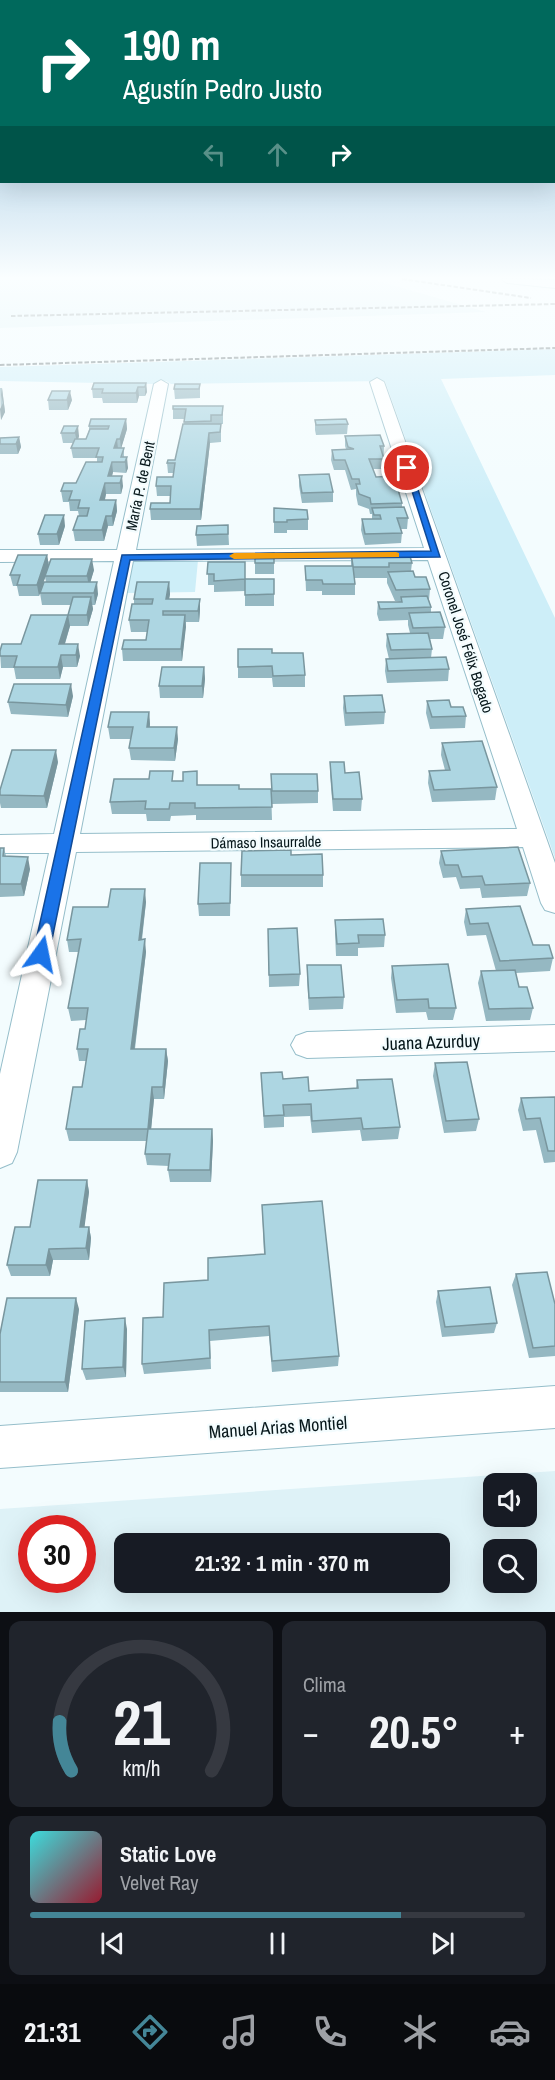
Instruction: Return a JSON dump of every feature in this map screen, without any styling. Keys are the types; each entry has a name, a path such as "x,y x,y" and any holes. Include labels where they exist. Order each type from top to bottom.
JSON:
{"street":[{"name":"Coronel José Félix Bogado","path":"377,382 555,903"},
{"name":"María P. de Bent","path":"0,1152 161,384"},
{"path":"0,556 437,554"},
{"name":"Dámaso Insaurralde","path":"0,844 532,838"},
{"name":"Juana Azurduy","path":"307,1045 555,1038"},
{"name":"Manuel Arias Montiel","path":"0,1447 555,1407"}],"shaded area":[{"path":"394,354 555,354 555,375 441,379 555,618 555,858 385,381 171,384 166,381 152,384 0,381 0,367"},
{"path":"132,560 198,560 195,592 127,593"},
{"path":"555,1471 555,1612 0,1612 0,1509 483,1476 483,1527 537,1527 537,1473 526,1473"}],"building":[{"path":"94,383 146,383 145,387 138,387 136,393 102,393 103,389 92,389"},
{"path":"175,384 200,384 199,389 174,389"},
{"path":"52,391 70,391 67,400 48,400"},
{"path":"173,406 223,406 222,415 211,415 211,421 184,422 186,409 173,409"},
{"path":"91,419 126,419 120,439 117,439 114,448 124,448 121,457 127,457 125,462 112,462 108,476 122,476 120,483 105,483 100,500 116,500 112,516 106,516 102,530 73,530 78,516 87,516 89,508 78,508 80,500 69,500 72,491 61,491 64,483 76,483 86,462 102,462 103,457 96,457 99,448 71,448 75,439 86,439 90,429 108,429 109,426 89,426"},
{"path":"346,419 348,424 316,425 315,420"},
{"path":"183,424 221,424 220,432 209,433 200,509 150,509 151,503 170,503 171,486 156,486 157,477 173,477 175,463 167,463 168,460 175,460"},
{"path":"64,426 78,426 75,433 61,433"},
{"path":"380,435 384,446 380,446 384,459 369,459 376,477 394,476 402,503 371,504 370,498 359,494 356,484 360,484 359,479 352,479 345,460 334,460 332,450 354,449 348,447 345,436"},
{"path":"19,437 16,444 0,444 0,438"},
{"path":"329,474 333,492 302,493 299,475"},
{"path":"404,507 408,518 397,518 402,533 365,534 362,519 381,519 380,515 374,515 372,508"},
{"path":"274,508 307,510 308,519 274,522"},
{"path":"45,515 64,515 57,534 38,534"},
{"path":"228,525 228,534 196,535 197,526"},
{"path":"274,553 274,563 255,563 255,554"},
{"path":"351,553 409,553 412,563 389,563 389,567 353,567 355,584 323,584 322,580 306,580 305,566 353,566"},
{"path":"18,555 47,555 37,585 17,585 20,575 10,575"},
{"path":"51,559 92,559 87,576 45,576"},
{"path":"208,562 245,562 245,579 214,581 214,574 207,574"},
{"path":"413,571 415,577 426,577 430,589 396,590 388,572"},
{"path":"245,579 274,579 274,594 245,595"},
{"path":"44,582 97,582 94,593 40,593"},
{"path":"137,582 169,582 166,599 200,599 198,611 163,611 163,615 185,615 181,649 122,649 124,640 146,640 149,620 129,620 132,604 152,604 153,599 134,599"},
{"path":"427,596 431,607 380,609 378,602 402,602 401,597"},
{"path":"73,597 91,597 87,615 68,615"},
{"path":"440,612 445,627 413,628 409,613"},
{"path":"31,615 68,615 59,644 78,644 76,655 61,655 58,667 14,667 17,656 0,656 2,644 21,644"},
{"path":"428,633 432,649 391,650 387,634"},
{"path":"238,649 272,649 272,653 303,653 305,675 273,676 272,666 238,667"},
{"path":"446,657 449,669 388,671 386,659"},
{"path":"162,667 204,667 202,686 159,686"},
{"path":"14,684 71,684 66,705 8,702"},
{"path":"382,695 385,712 346,713 344,696"},
{"path":"449,700 451,707 463,707 466,716 432,717 427,701"},
{"path":"111,712 149,712 147,727 177,727 174,748 129,748 133,727 108,727"},
{"path":"482,741 497,787 434,790 429,771 450,770 442,743"},
{"path":"12,750 56,750 44,796 0,795"},
{"path":"330,762 344,762 345,773 359,772 362,799 333,799"},
{"path":"150,771 173,771 172,781 183,781 183,772 197,771 197,785 239,785 239,789 271,789 272,807 195,808 195,803 170,803 169,809 145,809 146,801 110,802 114,779 149,779"},
{"path":"271,774 317,774 318,791 272,791"},
{"path":"518,847 530,883 485,885 482,876 462,877 458,865 445,865 441,851"},
{"path":"0,848 4,848 3,856 28,857 21,884 0,884"},
{"path":"291,850 291,855 322,854 323,875 241,875 242,851"},
{"path":"200,863 231,863 230,903 198,904"},
{"path":"111,889 145,889 139,940 145,939 131,1049 166,1049 163,1087 152,1087 148,1129 66,1129 73,1087 82,1087 88,1049 77,1049 80,1029 85,1029 88,1008 68,1008 81,939 67,940 73,907 108,907"},
{"path":"520,906 533,945 549,945 553,958 500,961 488,923 470,924 466,909"},
{"path":"383,919 385,935 358,935 359,943 337,944 335,920"},
{"path":"297,928 300,974 269,975 268,929"},
{"path":"448,964 456,1008 429,1008 428,999 397,1000 392,966"},
{"path":"307,965 341,965 344,997 309,998"},
{"path":"515,970 519,987 527,987 533,1008 489,1009 481,971"},
{"path":"467,1062 479,1119 446,1121 435,1063"},
{"path":"282,1072 283,1079 308,1077 309,1091 358,1088 357,1080 392,1079 400,1127 363,1129 361,1118 312,1121 311,1104 283,1105 284,1115 264,1116 261,1073"},
{"path":"555,1097 555,1151 548,1151 540,1118 526,1119 521,1098"},
{"path":"148,1129 212,1129 210,1170 168,1170 170,1154 145,1154"},
{"path":"38,1180 87,1180 80,1227 89,1227 86,1248 49,1249 46,1265 7,1265 15,1227 30,1227"},
{"path":"322,1201 339,1356 272,1361 269,1326 209,1330 210,1358 142,1364 143,1318 163,1317 164,1283 208,1280 208,1258 265,1254 262,1205"},
{"path":"547,1272 555,1304 555,1346 533,1348 516,1274"},
{"path":"490,1287 497,1323 445,1327 438,1291"},
{"path":"7,1298 76,1298 65,1382 0,1382 0,1334"},
{"path":"125,1318 123,1367 82,1369 85,1321"}],"railway":[{"path":"0,365 352,354"}],"slow traffic":[{"path":"234,556 396,555"}],"route":[{"path":"41,954 126,557 437,554 407,468"}]}
